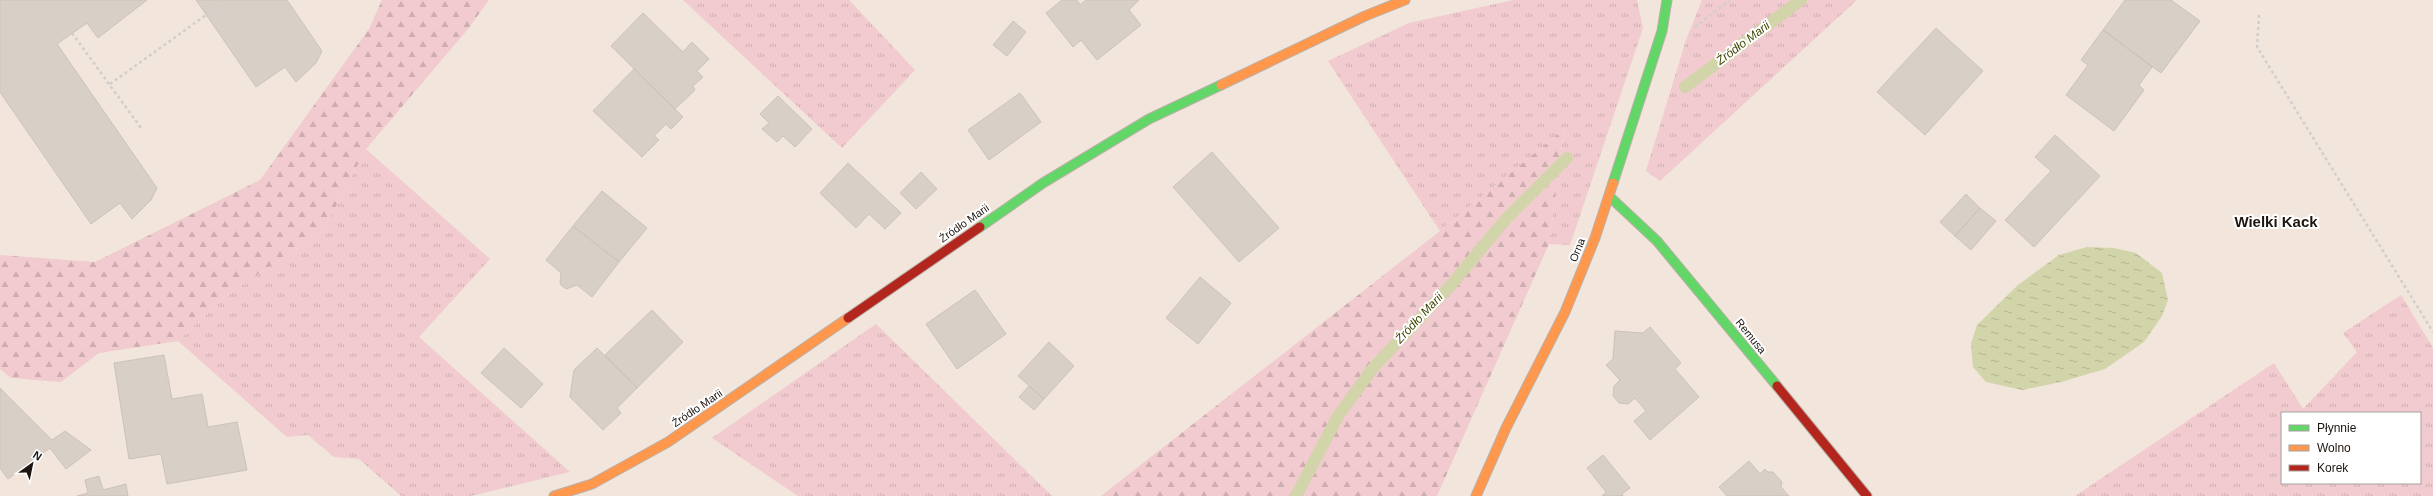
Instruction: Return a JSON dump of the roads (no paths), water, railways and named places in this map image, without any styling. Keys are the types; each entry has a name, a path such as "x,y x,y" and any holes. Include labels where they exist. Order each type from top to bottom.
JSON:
{"street":[{"name":"Źródło Marii","path":"554,496 592,484 668,442 1043,183 1149,119 1352,22 1405,0"},
{"name":"Orna","path":"1476,496 1506,428 1565,312 1610,197 1662,31 1667,0"},
{"name":"Remusa","path":"1610,197 1657,241 1867,496"}],"water":[{"path":"2087,247 2114,248 2136,253 2162,273 2168,300 2162,316 2144,342 2105,369 2061,382 2022,390 1986,382 1973,367 1971,344 1977,325 2018,285 2059,255"}],"waterway":[{"name":"Źródło Marii","path":"1685,87 1801,0"},
{"name":"Źródło Marii","path":"1296,496 1338,416 1373,368 1451,285 1505,220 1567,158"}],"district":[{"name":"Wielki Kack","path":"2276,222"}]}
